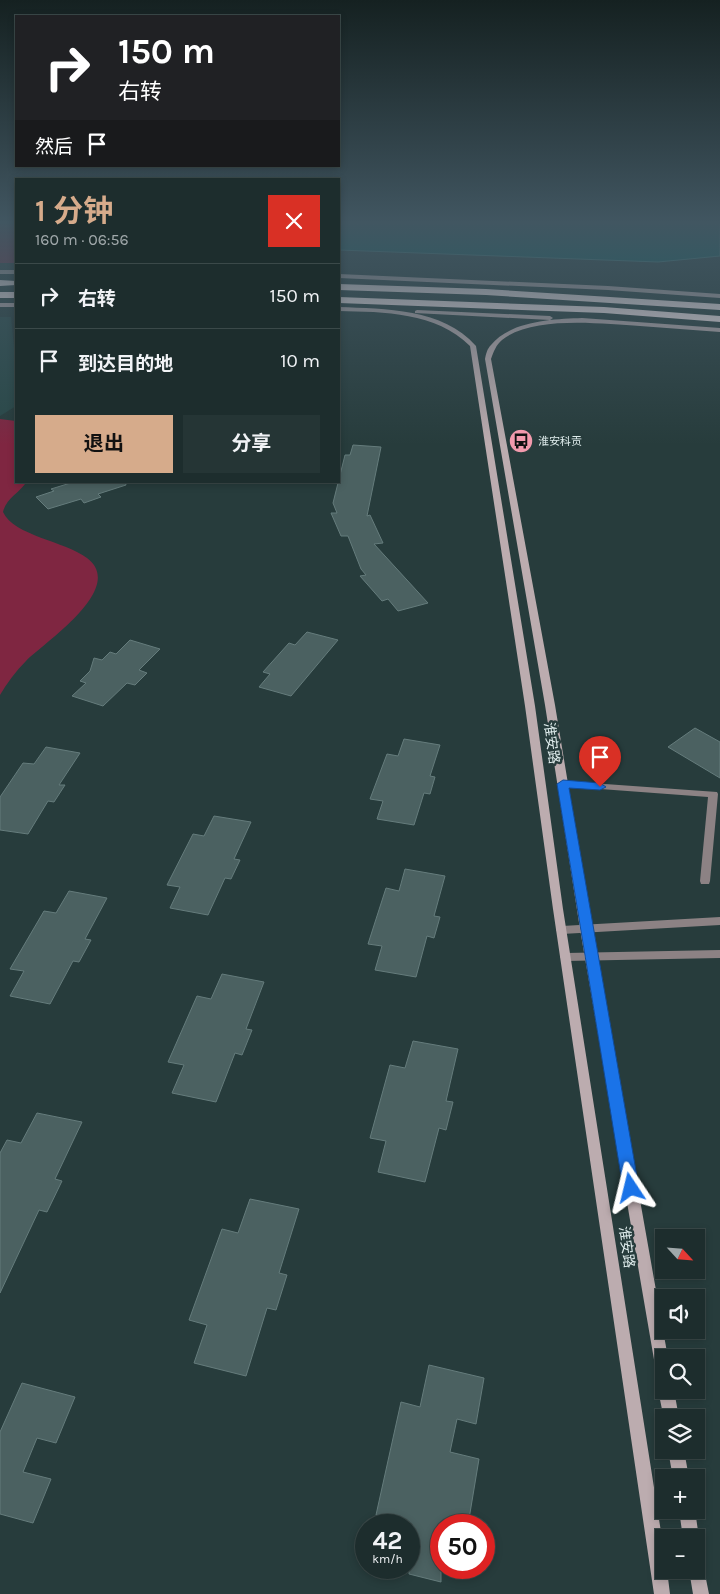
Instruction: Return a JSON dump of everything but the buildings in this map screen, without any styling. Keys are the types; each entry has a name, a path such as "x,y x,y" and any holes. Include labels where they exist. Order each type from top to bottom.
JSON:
{"highway":[{"path":"554,296 720,307"},
{"path":"340,300 594,310 720,319"}],"main road":[{"path":"0,305 15,305"},
{"path":"340,309 582,320 720,330"},
{"name":"淮安路","path":"387,311 444,324 462,335 473,346 530,706 662,1594"},
{"name":"淮安路","path":"582,320 537,324 511,332 493,346 488,359 659,1349"},
{"path":"698,1579 701,1594"}],"street":[{"path":"563,784 712,794 705,881"},
{"path":"562,930 720,921"},
{"path":"566,957 720,954"}],"shaded area":[{"path":"0,317 11,317 15,357 15,407 0,416"},
{"path":"0,419 15,421 15,483 26,483 10,499 3,512 18,527 78,552 87,558 97,570 97,584 90,599 79,614 26,661 0,695"}],"place":[{"name":"淮安科贡","path":"521,441"}],"route":[{"path":"600,787 563,784 631,1188"}]}
